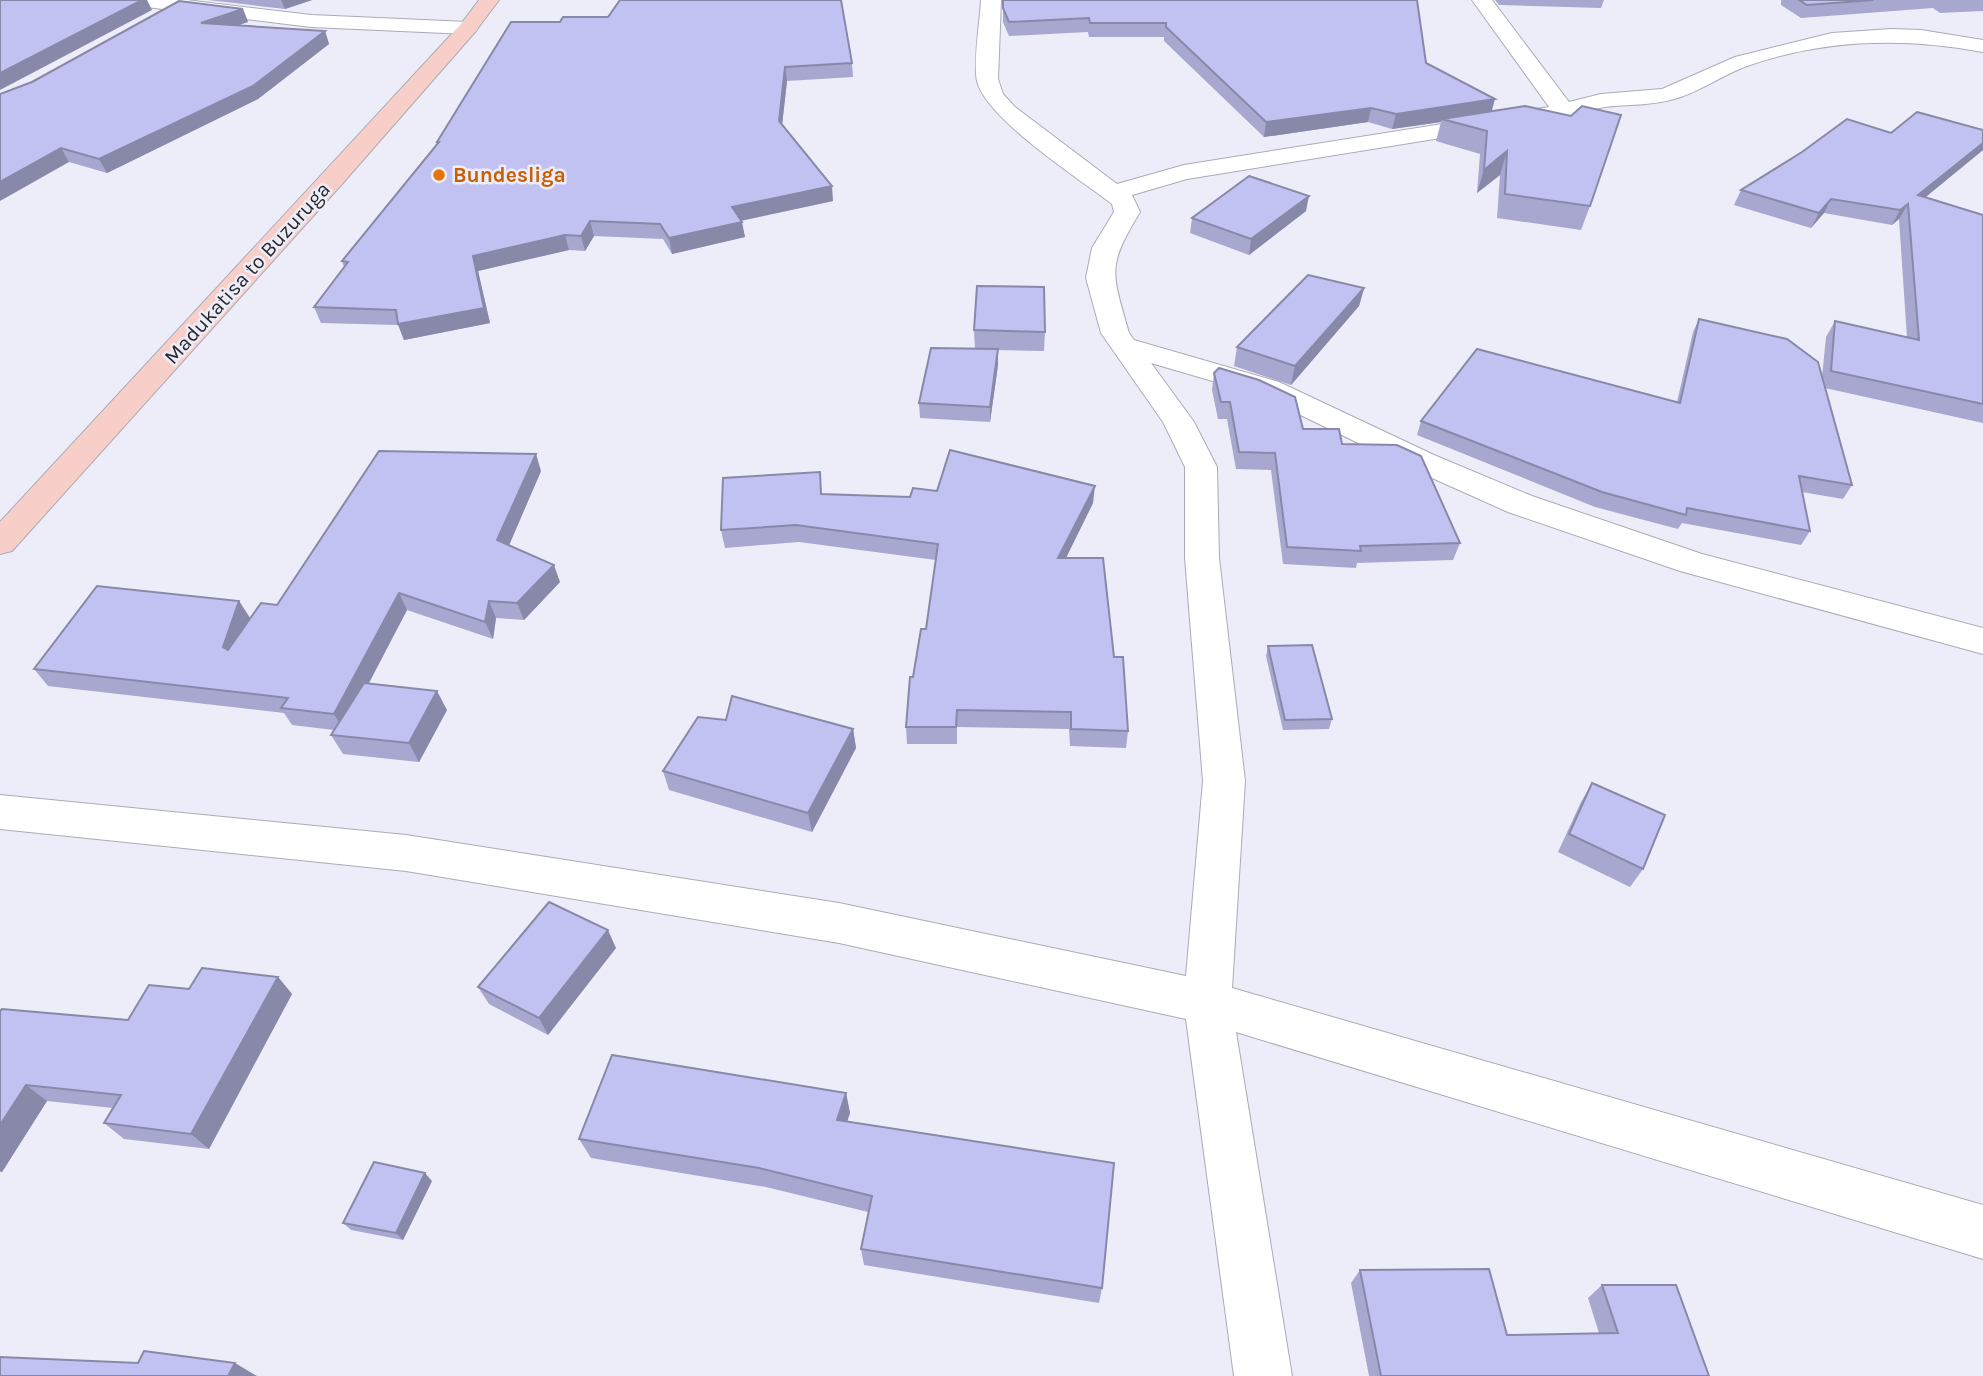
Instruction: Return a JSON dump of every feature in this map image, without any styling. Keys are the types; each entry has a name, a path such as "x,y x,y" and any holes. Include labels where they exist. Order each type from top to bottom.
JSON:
{"main road":[{"name":"Madukatisa to Buzuruga","path":"0,543 468,28 489,0"}],"street":[{"path":"138,0 311,21 468,28"},
{"path":"991,0 987,79 993,96 1007,112 1124,201 1127,212 1105,248 1100,278 1115,333 1178,422 1200,467 1202,558 1224,781 1207,1002 1264,1376"},
{"path":"1482,0 1564,111"},
{"path":"147,23 178,6"},
{"path":"1115,192 1184,172 1564,111 1602,101 1643,101 1671,94 1738,62 1783,48 1858,34 1917,34 1983,46"},
{"path":"1125,346 1268,388 1423,462 1520,504 1678,559 1983,641"},
{"path":"0,813 419,855 839,923 1207,1002 1983,1232"}],"building":[{"path":"0,0 142,0 0,73"},
{"path":"620,0 841,0 852,63 785,67 779,121 832,186 732,207 742,222 669,238 660,224 590,221 581,236 565,235 473,256 484,308 398,324 396,310 314,307 348,262 342,261 439,142 511,22 560,22 563,17 608,17"},
{"path":"1003,0 1417,0 1426,63 1495,99 1396,114 1371,108 1266,122 1166,27 1166,23 1090,23 1089,18 1009,22 1003,8"},
{"path":"1799,0 1873,0 1807,5"},
{"path":"179,1 243,9 201,23 325,31 253,86 99,159 61,148 0,182 0,94 32,82"},
{"path":"1525,106 1571,116 1582,106 1621,115 1590,206 1505,194 1507,151 1484,170 1487,131 1442,119"},
{"path":"1917,112 1983,130 1983,143 1918,195 1983,215 1983,404 1831,371 1835,321 1919,340 1908,204 1900,210 1831,199 1819,213 1741,190 1802,152 1847,119 1891,133"},
{"path":"1249,176 1309,196 1251,239 1192,218"},
{"path":"1308,275 1364,288 1295,366 1237,347"},
{"path":"977,286 1044,287 1045,332 974,330"},
{"path":"1699,319 1787,339 1818,362 1852,485 1799,476 1810,531 1687,508 1686,515 1602,492 1421,421 1477,349 1680,403"},
{"path":"931,348 998,349 990,407 919,403"},
{"path":"1219,368 1259,380 1295,397 1303,429 1339,429 1342,444 1397,445 1421,456 1460,543 1360,546 1361,551 1287,547 1275,453 1239,452 1230,402 1221,402 1214,373"},
{"path":"950,450 1095,486 1058,558 1103,558 1114,657 1123,657 1128,731 1071,729 1071,712 957,710 956,727 906,727 910,677 913,677 921,629 926,629 938,544 796,525 721,530 723,478 820,472 821,494 910,497 913,488 937,491"},
{"path":"379,451 536,454 497,540 554,565 517,603 489,601 485,622 399,593 334,714 281,708 288,698 34,669 97,586 239,601 223,647 228,650 261,603 277,605"},
{"path":"1312,645 1332,719 1285,720 1268,646"},
{"path":"364,683 437,691 409,743 331,735"},
{"path":"732,696 853,729 808,813 663,771 698,717 726,720"},
{"path":"1592,783 1665,815 1643,869 1569,834"},
{"path":"549,902 608,930 539,1018 478,987"},
{"path":"202,968 278,977 191,1134 104,1123 121,1095 26,1085 0,1125 2,1009 128,1020 149,985 189,989"},
{"path":"612,1055 846,1093 837,1120 1114,1163 1102,1288 861,1249 872,1196 759,1168 579,1139"},
{"path":"374,1162 425,1173 396,1233 343,1223"},
{"path":"1489,1269 1507,1335 1618,1333 1602,1285 1676,1285 1709,1376 1381,1376 1360,1270"},
{"path":"144,1351 235,1363 228,1376 0,1376 0,1357 138,1363"}],"place":[{"name":"Bundesliga","path":"439,175"}]}
